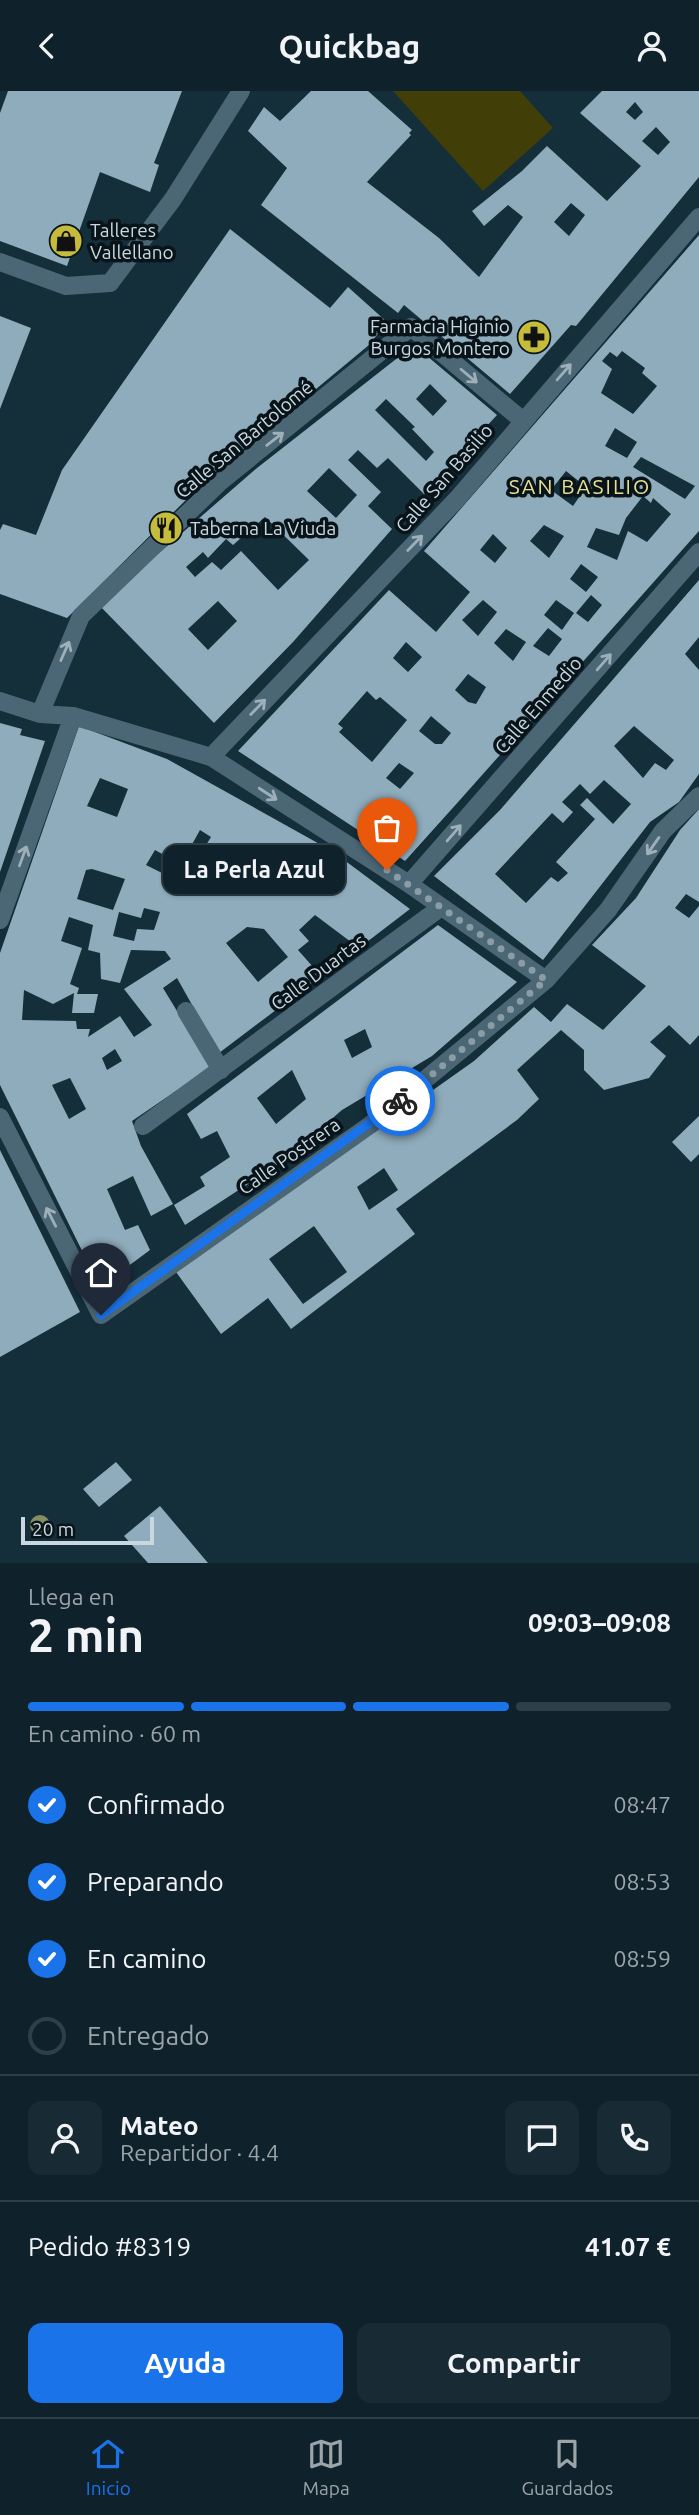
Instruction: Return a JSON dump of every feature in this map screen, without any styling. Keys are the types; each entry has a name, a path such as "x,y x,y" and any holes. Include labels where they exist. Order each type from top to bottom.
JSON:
{"street":[{"path":"0,263 66,286 110,283 173,199 241,91"},
{"name":"Calle San Basilio","path":"211,757 457,499 522,420 699,217"},
{"name":"Calle San Bartolomé","path":"40,714 81,616 220,482 411,327 522,420"},
{"name":"Calle Enmedio","path":"409,884 699,552"},
{"path":"0,701 40,714 73,716 211,757 409,884 546,980"},
{"path":"0,920 73,716"},
{"name":"Calle Postrera","path":"0,1117 101,1315 370,1125 546,980 608,910 663,831 699,796"},
{"name":"Calle Duartas","path":"143,1126 440,908"},
{"path":"186,1011 221,1070"}],"shaded area":[{"path":"393,91 520,91 553,128 483,191"}],"building":[{"path":"8,91 182,91 154,163 159,165 150,192 100,172 67,266 0,241 0,113"},
{"path":"311,91 368,91 412,130 409,133 411,135 367,182 439,238 479,277 523,217 508,205 484,226 472,211 522,171 547,146 607,201 641,166 580,113 602,91 699,91 699,177 576,326 571,325 510,394 404,305 398,313 261,205 287,168 248,131 264,107 280,121","holes":["635,102 643,112 635,120 626,112","656,127 670,142 658,155 642,141","571,203 585,215 569,236 554,222"]},
{"path":"230,229 330,308 348,287 387,322 369,345 204,482 67,618 0,594 0,530 3,524 36,535 62,470"},
{"path":"699,235 699,531 405,861 238,751 389,590 436,632 470,592 424,551","holes":["622,351 645,368 642,373 657,386 633,414 601,393 612,369 602,361 610,352 617,357","615,428 637,442 627,458 605,446","641,457 695,486 685,499 633,467","566,471 586,487 573,506 551,490","643,496 651,503 653,498 671,514 647,542 628,531 617,560 587,547 596,528 619,535 626,518","544,525 564,536 549,558 530,541","493,534 507,548 495,563 480,550","581,564 598,577 586,592 570,579","591,595 602,605 588,622 576,613","483,600 497,612 478,636 462,620","556,600 574,613 562,630 544,615","548,628 562,639 549,656 533,646","506,629 526,642 513,661 494,643","406,642 422,657 408,672 393,658","468,674 486,687 476,704 468,702 455,690","367,691 376,700 380,697 407,720 372,762 339,732 343,728 338,724","431,716 451,733 442,744 435,744 419,731","399,763 414,773 400,789 386,778"]},
{"path":"0,316 31,328 0,409"},
{"path":"414,345 497,415 424,494 388,458 377,468 358,450 348,460 381,492 368,506 392,529 293,642 214,723 99,605 257,468","holes":["430,384 447,401 433,416 416,399","386,399 415,427 412,429 434,452 426,461 375,410","329,468 357,495 336,518 307,491","265,517 309,560 278,590 241,551 221,570 212,562 195,577 186,567 203,552 208,558 226,539 233,545","218,601 237,621 208,650 188,629"]},
{"path":"699,580 699,637 685,654 699,670 699,774 679,802 650,822 543,960 434,876 500,810","holes":["634,726 674,760 666,770 655,763 643,778 614,746","604,780 631,804 613,824 587,798 580,805 595,819 556,862 568,873 558,882 551,877 526,903 495,874 552,813 563,823 573,812 562,802 580,784 590,794"]},
{"path":"0,723 22,729 20,735 45,741 0,872"},
{"path":"79,726 167,759 332,851 410,909 359,948 315,915 299,930 309,941 298,950 321,976 219,1053 177,978 163,988 211,1067 132,1121 141,1146 173,1204 151,1216 133,1176 107,1189 125,1230 138,1225 150,1250 100,1287 0,1085 0,953","holes":["100,778 128,789 117,817 87,806","200,830 211,837 200,855 190,848","155,850 173,860 164,874 146,865","92,869 125,879 113,910 77,899 86,870","144,908 160,912 154,930 137,929 134,941 113,936 119,912 141,918","69,917 93,925 88,950 100,953 101,979 120,983 131,950 165,951 171,959 124,989 152,1025 134,1037 120,1016 88,1037 90,1029 77,1029 76,1021 22,1020 24,990 53,1004 74,993 72,1013 94,1013 98,994 77,994 79,988 70,984 82,948 61,941","247,927 264,929 288,957 258,982 226,943","115,1049 122,1061 107,1070 102,1058","70,1078 86,1109 69,1119 52,1085"]},
{"path":"699,809 699,902 686,894 675,908 689,918 699,906 699,1035 690,1045 669,1025 650,1042 666,1056 649,1078 604,1090 584,1070 584,1050 561,1030 517,1070 539,1099 517,1120 396,1209 415,1234 291,1329 268,1298 221,1334 176,1272 474,1061 534,1007 551,1022 567,1004 603,1030 646,986 592,945 636,898 680,830","holes":["384,1168 398,1190 369,1210 357,1187","314,1226 347,1272 303,1304 269,1259"]},
{"path":"438,925 517,982 432,1056 342,1110 283,1161 185,1225 174,1205 205,1186 200,1177 230,1157 217,1131 201,1139 187,1114","holes":["365,1029 372,1047 352,1058 344,1040","292,1070 306,1099 276,1124 257,1098"]},
{"path":"699,1116 699,1154 691,1162 672,1142"},
{"path":"0,1150 80,1312 0,1357"},
{"path":"116,1462 132,1480 99,1507 83,1489"},
{"path":"160,1506 208,1563 148,1563 124,1536"}],"way so far":[{"path":"387,870 546,980 400,1101"}],"place":[{"name":"Talleres Vallellano","path":"66,241"},
{"name":"Farmacia Higinio Burgos Montero","path":"534,337"},
{"name":"Taberna La Viuda","path":"166,528"},
{"name":"La Perla Azul","path":"387,870"}],"district":[{"name":"SAN BASILIO","path":"580,486"}],"route":[{"path":"101,1315 400,1101"}]}
